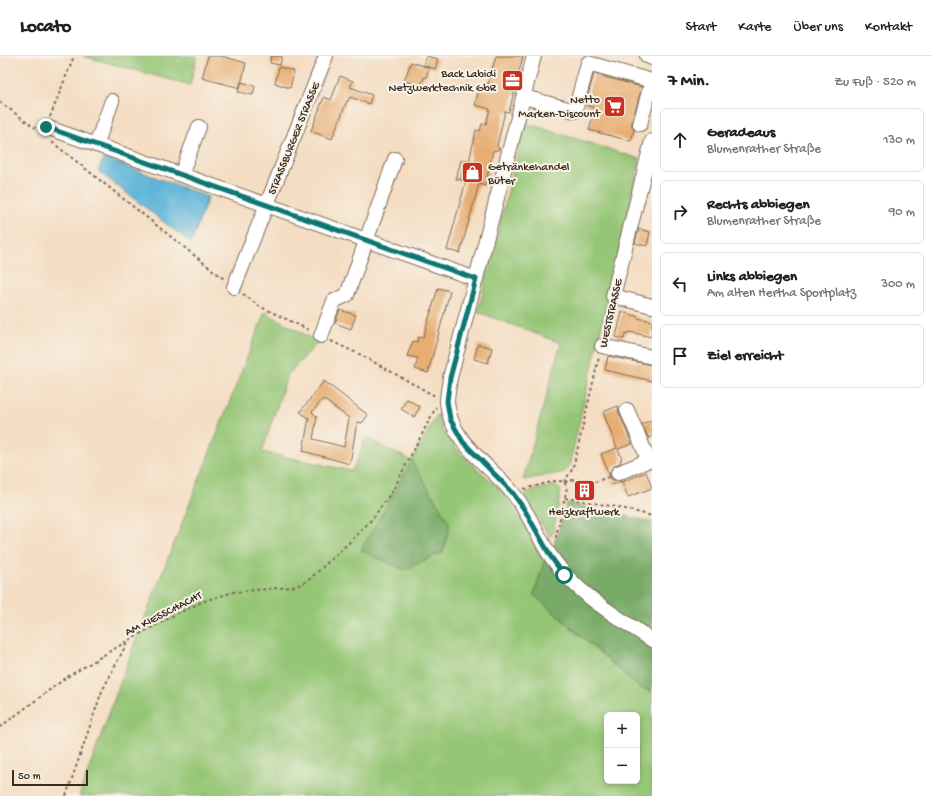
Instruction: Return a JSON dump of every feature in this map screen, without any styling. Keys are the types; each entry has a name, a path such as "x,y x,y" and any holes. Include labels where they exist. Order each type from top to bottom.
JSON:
{"street":[{"name":"STRASSBURGER STRASSE","path":"234,287 326,56"},
{"path":"534,56 450,378 447,401 450,419 463,442 512,492 524,509 551,557 564,575 578,588 652,640"},
{"path":"647,56 652,58"},
{"path":"524,97 575,111 588,63 652,81 640,124"},
{"path":"96,144 112,100"},
{"path":"181,175 199,127"},
{"path":"44,130 96,144 476,279"},
{"name":"WESTSTRASSE","path":"613,296 647,186 652,141"},
{"path":"321,336 334,301 347,295 395,159"},
{"path":"613,296 652,306"},
{"path":"602,346 652,357"},
{"path":"618,473 650,460 627,410"}],"path":[{"path":"44,130 74,56"},
{"path":"0,102 44,130 259,306 277,316 361,355 440,399"},
{"name":"WESTSTRASSE","path":"564,482 573,468 613,296"},
{"name":"AM KIESSCHACHT","path":"0,727 67,677 176,614 207,600 234,592 292,587 302,584 311,578 355,538 377,512 393,490 435,408"},
{"path":"512,492 555,481 564,482 573,480 595,482 618,473"},
{"path":"551,557 567,487 564,482"},
{"path":"565,498 617,507 652,516"},
{"path":"66,796 102,691 129,640"}],"green space":[{"path":"83,56 197,56 190,85"},
{"path":"525,123 640,159 569,467 565,472 523,480 561,343 478,312"},
{"path":"265,312 318,342 287,376 262,452 352,471 366,438 412,461 437,414 442,430 459,452 503,492 525,526 544,562 534,595 640,688 652,691 652,796 79,796 134,645"},
{"path":"412,461 450,524 443,552 404,570 361,550"},
{"path":"555,486 561,491 553,533 549,536 524,495 533,490"},
{"path":"567,503 652,522 652,691 640,688 534,595 544,562 554,545"}],"water":[{"path":"104,158 208,197 191,243 98,171"}],"building":[{"path":"208,56 221,56 246,63 240,88 202,78"},
{"path":"271,56 282,56 280,65 270,63"},
{"path":"426,56 438,59 435,69 423,65"},
{"path":"496,56 523,56 509,112 505,111 497,146 500,149 493,151 485,186 479,184 460,253 447,250 466,181 456,179 461,160 469,162 476,130 480,131 482,124 486,124 490,109 475,105 480,85 487,87"},
{"path":"411,62 429,68 426,78 424,77 421,86 404,81"},
{"path":"279,67 294,71 290,88 275,83"},
{"name":"Netto Marken-Discount","path":"594,74 642,87 632,122 634,130 631,141 589,130 595,108 585,105"},
{"path":"340,76 353,81 350,87 372,95 369,104 350,97 332,139 311,131 324,97 331,100"},
{"path":"241,82 255,86 253,95 238,92"},
{"path":"639,229 650,232 647,246 635,243"},
{"path":"438,288 450,291 428,373 415,369 418,358 407,356 413,341 417,342 418,337 423,338"},
{"path":"340,310 356,315 351,329 335,323"},
{"path":"622,312 637,316 637,318 652,321 652,337 630,332 625,334 624,339 616,337"},
{"path":"478,344 492,348 488,363 474,359"},
{"path":"608,356 652,365 652,381 605,370"},
{"path":"324,381 368,415 362,423 357,422 350,464 303,451 309,417 308,418 300,412","holes":["323,399 349,418 344,447 313,439 317,417 312,412"]},
{"path":"407,399 420,407 414,417 401,409"},
{"path":"618,406 619,413 632,444 618,449 622,459 620,460 621,462 612,468 610,477 613,480 622,481 613,485 601,454 617,448 603,412"},
{"path":"652,420 652,437 648,438 642,424"},
{"path":"646,472 652,488 628,497 622,482"}],"place":[{"name":"Back Labidi Netzwerktechnik GbR","path":"512,80"},
{"name":"Netto Marken-Discount","path":"615,106"},
{"name":"Getränkehandel Büter","path":"473,173"},
{"name":"Heizkraftwerk","path":"584,490"}],"route":[{"path":"46,127 476,279 450,378 447,401 450,419 463,442 512,492 524,509 551,557 564,575"}]}
